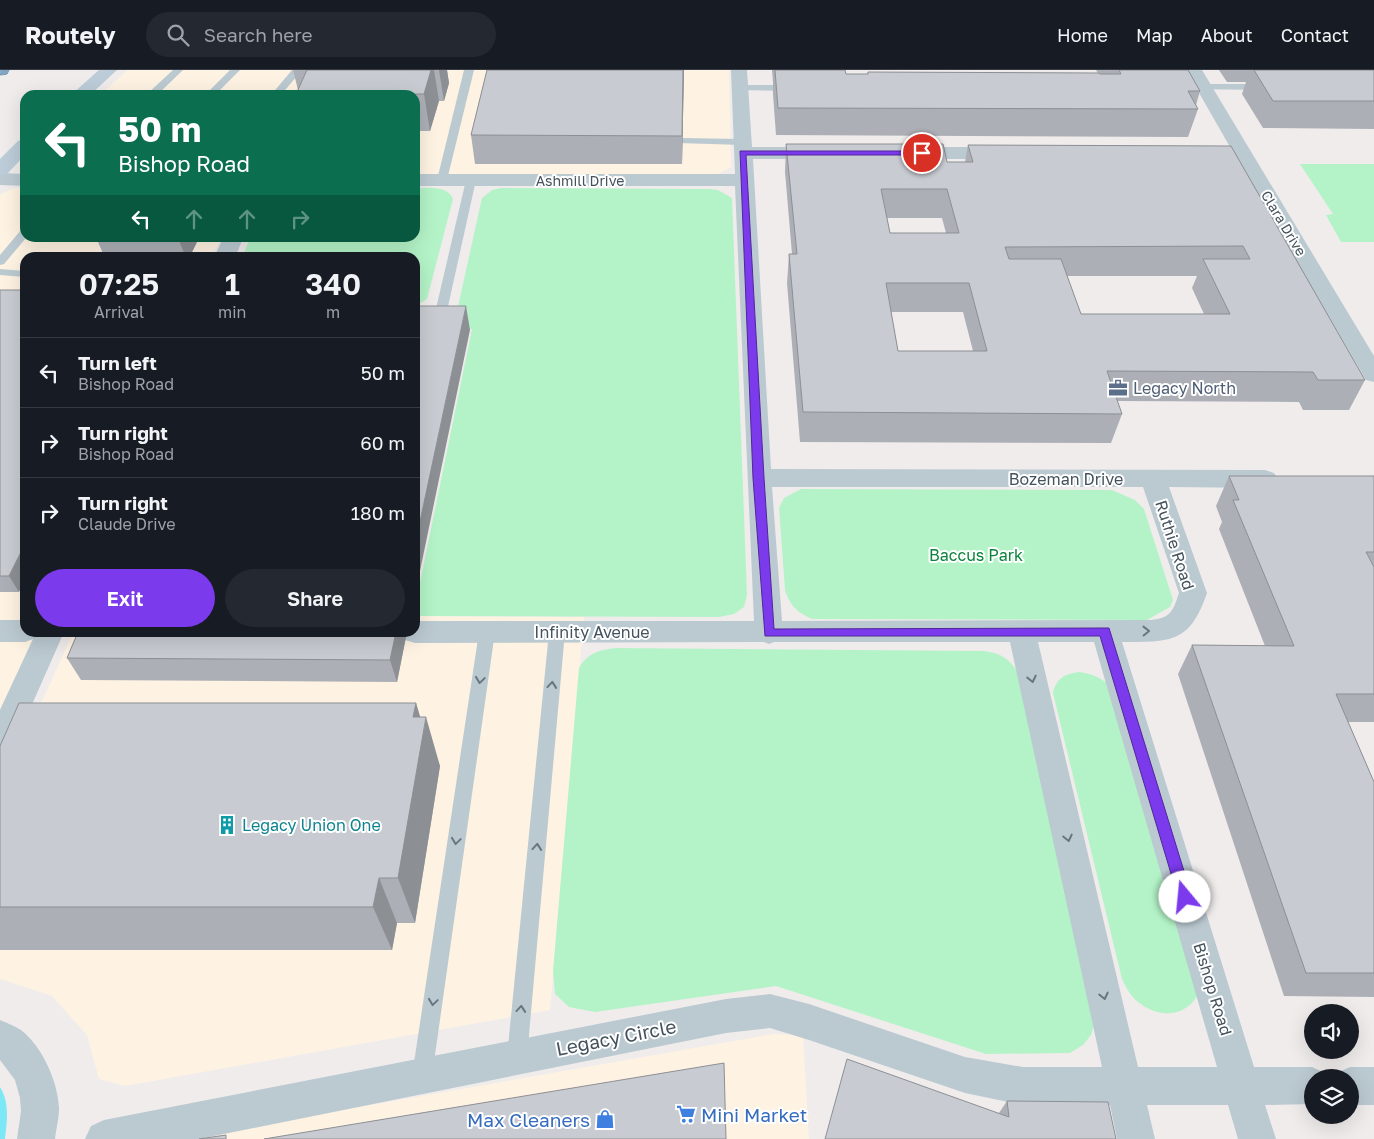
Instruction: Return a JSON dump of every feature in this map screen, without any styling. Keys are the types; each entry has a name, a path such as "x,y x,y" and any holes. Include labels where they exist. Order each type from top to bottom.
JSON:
{"main road":[{"path":"86,90 109,70"},
{"path":"0,170 20,150"}],"street":[{"path":"739,70 759,478 769,633 1105,631"},
{"name":"Clara Drive","path":"1199,78 1243,153 1295,255 1374,375"},
{"path":"742,147 844,153"},
{"path":"892,153 941,158 1020,153"},
{"path":"1179,153 1243,153"},
{"path":"0,179 20,180"},
{"name":"Ashmill Drive","path":"420,180 744,180"},
{"name":"Bozeman Drive","path":"759,478 1288,479"},
{"name":"Ruthie Road","path":"1105,631 1154,630 1173,627 1183,617 1193,592 1153,479"},
{"path":"0,631 20,631"},
{"name":"Bishop Road","path":"1105,631 1257,1139"},
{"name":"Infinity Avenue","path":"420,632 769,633"},
{"path":"1022,632 1136,1139"},
{"path":"0,743 48,637"},
{"name":"Legacy Circle","path":"104,1139 726,1016 770,1011 809,1022 964,1075 1022,1086 1304,1086"},
{"path":"0,1038 8,1041 31,1069 40,1107 36,1139"},
{"path":"1359,1086 1374,1086"}],"lane":[{"path":"156,90 178,70"},
{"path":"215,90 235,70"},
{"path":"280,90 296,70"},
{"path":"442,180 470,70"},
{"path":"1182,87 1199,78 1272,87 1261,76"},
{"path":"740,88 801,88"},
{"path":"682,141 742,147"},
{"path":"420,321 439,320 470,180"},
{"path":"0,262 20,238"},
{"path":"0,272 20,274"},
{"path":"422,1076 487,632"},
{"path":"517,1057 557,632"}],"shaded area":[{"path":"128,70 729,70 731,167 715,176 420,174 420,90 106,90"},
{"path":"20,188 20,242 219,242 214,252 20,252 20,637 34,637 0,709 0,195 11,189"},
{"path":"420,616 584,617 550,1010 125,1086 99,1079 87,1035 52,996 0,979 0,794 71,637 420,637"},
{"path":"774,1034 803,1035 809,1139 178,1139"}],"green space":[{"path":"1300,164 1374,164 1374,242 1341,242 1326,215 1333,214"},
{"path":"420,188 442,189 447,191 453,199 427,299 420,303 420,252 244,252 248,242 420,242"},
{"path":"501,188 710,189 718,190 732,198 747,595 744,607 734,614 719,617 420,616 420,583 472,329 453,329 482,198 492,190"},
{"name":"Baccus Park","path":"801,489 1112,490 1135,500 1144,509 1173,600 1170,607 1147,620 812,619 795,608 785,590 779,508 784,498"},
{"path":"616,648 984,651 1005,658 1020,676 1095,1021 1091,1035 1083,1045 1070,1053 986,1054 776,986 595,1012 569,1007 555,994 553,971 579,668 594,653"},
{"path":"1079,672 1096,676 1111,687 1197,996 1192,1003 1178,1012 1162,1013 1146,1007 1133,997 1122,979 1053,693 1059,680 1069,674"}],"water":[{"path":"0,1087 7,1106 5,1139 0,1139"}],"building":[{"path":"307,70 431,70 424,94 420,94 420,90 298,90"},
{"path":"487,70 683,70 682,136 471,135"},
{"path":"775,70 845,70 846,74 868,74 868,72 1121,74 1119,70 1188,70 1200,91 1188,91 1198,109 778,108"},
{"path":"1254,70 1374,70 1374,101 1273,101"},
{"path":"786,144 943,144 947,162 973,162 968,145 1231,146 1365,380 1318,380 1313,372 1107,371 1122,414 803,412 789,254 797,254","holes":["881,189 947,189 959,233 890,233","1243,246 1250,259 1203,259 1230,314 1081,314 1061,259 1009,259 1005,247","886,283 969,283 987,351 898,351"]},
{"path":"0,290 20,290 20,554 9,576 0,576"},
{"path":"420,306 466,306 420,522"},
{"path":"1229,476 1374,476 1374,552 1366,552 1374,567 1374,694 1336,694 1374,782 1374,973 1306,973 1192,645 1294,646 1233,500 1239,500"},
{"path":"76,637 395,637 390,660 67,658"},
{"name":"Legacy Union One","path":"19,703 416,703 413,717 426,717 398,878 379,878 373,907 0,907 0,746"},
{"path":"847,1059 1009,1117 1007,1101 1108,1102 1116,1139 825,1139"},
{"path":"724,1063 726,1139 264,1139"},
{"path":"226,1135 226,1139 199,1139"}],"place":[{"name":"Legacy North","path":"1118,388"},
{"name":"Legacy Union One","path":"227,825"},
{"name":"Mini Market","path":"686,1114"},
{"name":"Max Cleaners","path":"605,1119"}],"route":[{"path":"922,153 742,153 769,633 1105,631 1185,897"}]}
